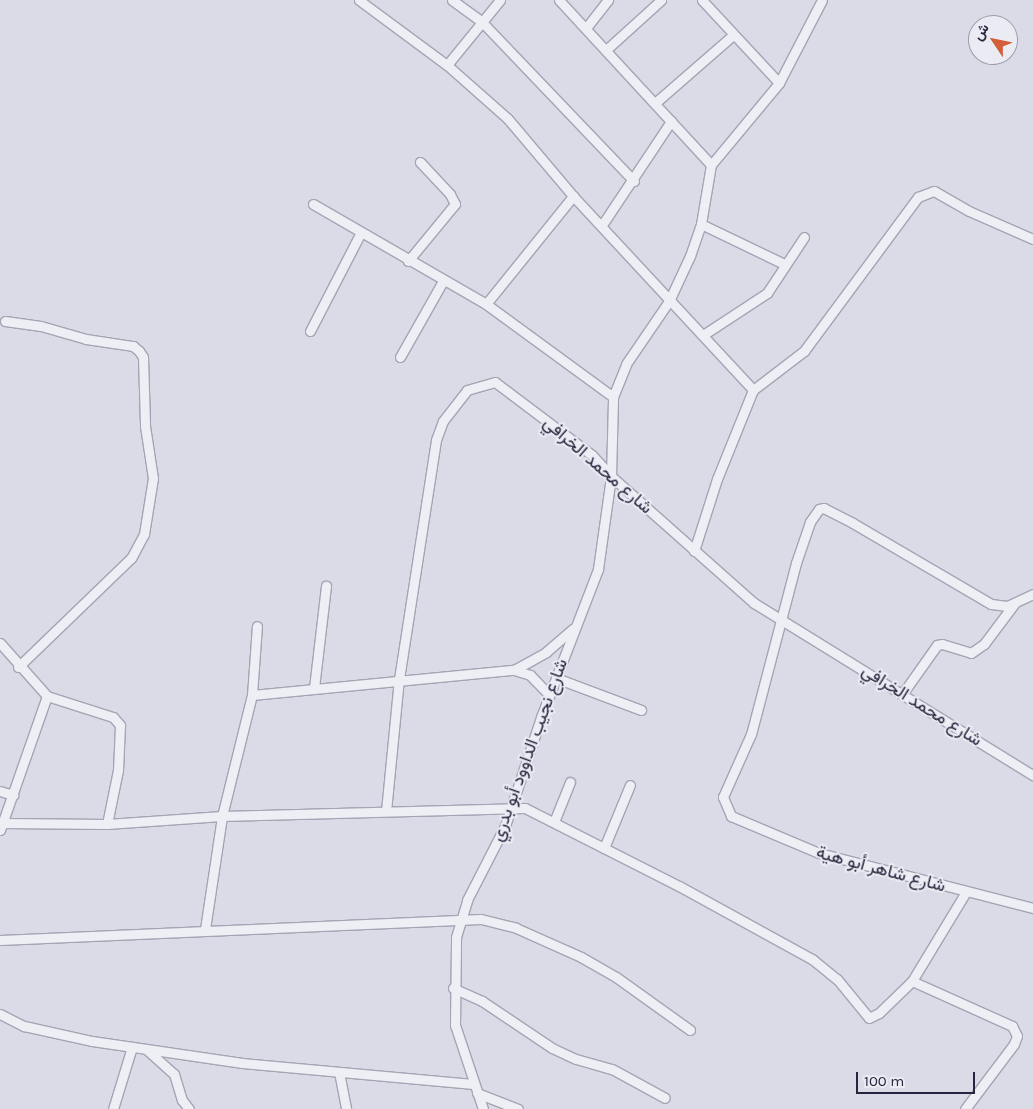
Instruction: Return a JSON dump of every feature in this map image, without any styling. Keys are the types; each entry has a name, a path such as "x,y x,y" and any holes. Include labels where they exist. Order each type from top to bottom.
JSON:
{"street":[{"path":"359,0 447,65 508,120 573,196 602,225 669,301 753,390"},
{"path":"452,0 482,22 634,182"},
{"path":"447,65 500,0"},
{"path":"559,0 607,49 710,165 779,83 822,0"},
{"path":"586,28 608,0"},
{"path":"607,49 661,0"},
{"path":"702,0 779,83"},
{"path":"655,103 734,35"},
{"path":"602,225 634,182 671,121"},
{"path":"408,261 455,204 450,194 420,162"},
{"name":"شارع نجيب الداوود أبو بدري","path":"482,1109 455,1025 453,988 460,919 512,807 549,695 598,569 611,476 614,397 626,364 669,301 701,224 710,165"},
{"path":"694,551 716,479 753,390 804,351 924,193 934,191 969,211 1033,239"},
{"path":"486,304 573,196"},
{"path":"313,204 360,234 486,304 614,397"},
{"path":"701,224 784,264"},
{"path":"310,331 360,234"},
{"path":"703,335 767,292 804,236"},
{"path":"400,357 443,281"},
{"path":"5,321 41,326 86,339 133,346 139,351 143,357 145,426 153,478 144,534 131,558 18,667"},
{"name":"شارع محمد الخرافي","path":"386,811 399,679 436,440 443,420 467,390 495,382 506,387 592,455 611,476 730,584 780,620 903,693 1033,775"},
{"path":"780,620 810,522 821,508 991,604 1000,607 1014,604 1033,594"},
{"path":"314,688 326,586"},
{"path":"903,693 937,645 942,644 971,653 984,644 1014,604"},
{"name":"شارع شاهر أبو هية","path":"780,620 751,734 725,788 723,797 727,812 738,820 840,860 1033,908"},
{"path":"205,929 222,816 252,695 257,626"},
{"path":"252,695 399,679 514,670 546,652 575,626"},
{"path":"0,642 18,667 47,696 112,717 120,725 118,770 107,824"},
{"path":"514,670 535,679 549,695"},
{"path":"556,678 641,710"},
{"path":"47,696 1,826 107,824 222,816 525,808 604,848 818,963 838,979 868,1018 880,1013 912,981 966,892"},
{"path":"554,822 570,782"},
{"path":"604,848 630,785"},
{"path":"0,791 13,795"},
{"path":"0,940 205,929 460,919 491,920 546,939 616,977 690,1030"},
{"path":"912,981 1012,1026 1016,1032 1014,1044 965,1109"},
{"path":"453,988 488,1005 564,1054 612,1068 665,1098"},
{"path":"0,1014 24,1026 132,1047 242,1063 339,1072 475,1089 518,1109"},
{"path":"113,1109 132,1047"},
{"path":"144,1048 174,1074 182,1100 189,1109"},
{"path":"339,1072 346,1109"}]}
